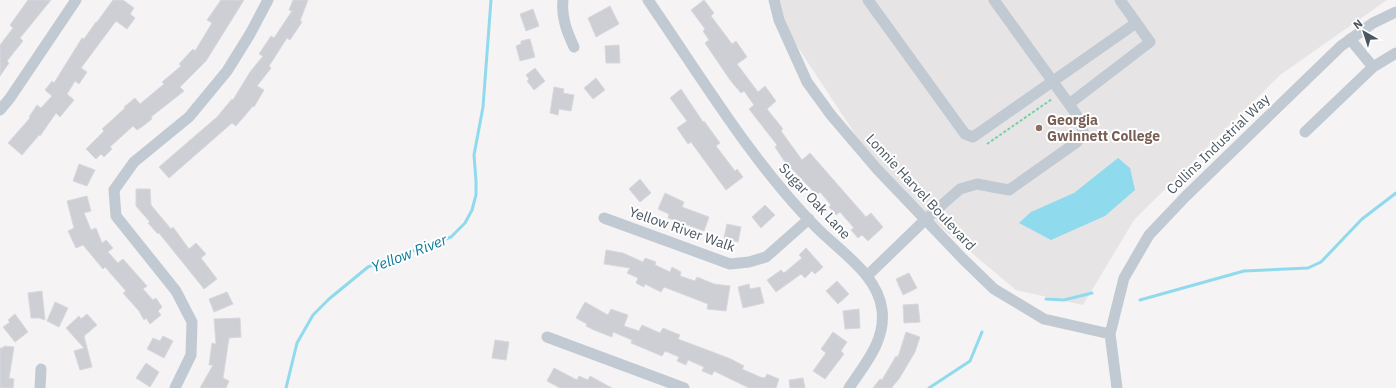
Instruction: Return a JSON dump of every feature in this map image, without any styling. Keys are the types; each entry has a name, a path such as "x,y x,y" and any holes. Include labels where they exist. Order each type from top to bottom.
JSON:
{"street":[{"path":"0,110 10,98 76,0"},
{"path":"175,388 191,355 192,322 176,291 116,216 114,190 134,162 188,117 227,71 250,34 268,0"},
{"path":"563,0 563,18 566,30 574,47"},
{"name":"Sugar Oak Lane","path":"648,0 779,188 809,220 867,276 878,294 882,309 882,333 870,357 849,388"},
{"name":"Lonnie Harvel Boulevard","path":"774,0 779,20 807,82 849,138 994,289 1044,319 1110,334"},
{"path":"868,0 965,134 973,137 1136,23"},
{"path":"867,276 926,219 960,189 977,184 1009,190 1077,142 1083,131 1080,120 994,0"},
{"path":"1069,104 1150,42 1120,0"},
{"name":"Collins Industrial Way","path":"1110,334 1124,278 1149,235 1186,196 1341,46 1373,23 1396,12"},
{"path":"1350,39 1373,67"},
{"path":"1305,132 1373,67 1396,53"},
{"name":"Yellow River Walk","path":"604,218 730,264 749,262 766,257 809,220"},
{"path":"1110,334 1117,388"},
{"path":"547,337 684,388"},
{"path":"40,388 41,369"}],"path":[{"path":"987,144 1055,97"}],"shaded area":[{"name":"Georgia Gwinnett College","path":"772,0 1387,0 1280,75 1134,220 1083,305 1016,290 886,181 772,8"}],"water":[{"path":"1118,158 1130,168 1135,190 1105,216 1051,240 1019,223 1031,212 1074,193"}],"building":[{"path":"28,0 51,0 20,38 23,41 7,61 9,63 0,76 0,45 13,28 10,25"},
{"path":"113,0 123,0 134,8 130,14 135,18 127,29 116,21 81,68 87,72 79,84 75,81 67,94 74,100 60,117 56,113 40,136 39,135 22,155 8,143 30,118 29,117 37,105 41,108 52,96 45,90 52,81 54,83 82,38 84,39"},
{"path":"221,0 244,0 206,61 180,87 184,91 151,117 152,119 143,126 137,130 133,126 110,147 112,149 104,157 101,154 96,159 86,149 104,131 102,129 125,108 124,107 135,98 140,104 164,84 162,82 181,66 179,64 193,49 195,51 212,23 207,20"},
{"path":"293,0 308,0 300,21 302,22 290,40 287,38 269,66 271,68 257,86 264,90 254,107 253,106 236,126 232,123 169,178 159,167 217,117 232,99 233,100 250,72 263,56 259,54 271,36 274,38 292,11 289,10"},
{"path":"704,0 714,13 711,16 732,44 736,41 747,57 737,64 758,92 765,86 776,101 767,109 783,129 781,131 802,160 810,153 866,217 871,213 883,227 868,241 862,235 858,238 851,230 854,228 840,212 836,215 829,207 831,205 820,192 817,195 785,162 775,147 777,145 749,109 754,105 744,91 741,93 730,80 705,43 709,40 703,31 705,29 691,10"},
{"path":"610,6 619,24 596,37 588,18"},
{"path":"533,9 539,26 526,31 520,14"},
{"path":"530,39 535,57 520,61 516,46 521,44 521,41"},
{"path":"619,45 620,63 606,63 605,46"},
{"path":"535,68 545,81 534,90 527,81 529,79 526,75"},
{"path":"596,78 605,90 593,99 584,88"},
{"path":"554,87 564,89 563,93 574,95 571,111 559,109 558,115 550,113"},
{"path":"681,89 703,122 704,121 720,143 716,146 735,171 737,169 743,177 726,190 691,142 688,144 677,128 687,121 670,98"},
{"path":"79,164 95,170 87,186 73,181"},
{"path":"640,179 651,193 640,202 629,189"},
{"path":"136,189 150,189 151,205 171,229 173,227 189,249 196,243 206,254 201,258 217,279 204,289 159,233 158,234 148,223 150,222 136,206"},
{"path":"665,193 684,202 682,207 709,217 704,231 668,218 669,214 658,209"},
{"path":"87,196 91,211 84,213 91,230 96,228 102,243 106,240 113,248 108,252 118,263 123,259 147,286 143,289 153,300 156,298 162,307 158,311 161,315 150,324 146,318 144,320 139,311 123,293 126,291 105,267 103,269 83,245 76,248 68,231 74,228 67,201"},
{"path":"765,205 775,215 761,228 752,217"},
{"path":"727,224 741,227 738,242 724,238"},
{"path":"806,248 823,267 815,274 812,271 805,278 801,274 776,292 767,280 781,270 784,273 802,258 799,255"},
{"path":"606,250 623,253 643,262 645,258 656,262 655,265 670,272 672,267 681,272 680,276 695,281 697,277 714,284 730,286 726,311 707,309 708,304 664,287 661,292 645,284 644,287 636,283 638,278 627,273 630,268 604,264"},
{"path":"909,273 917,288 903,295 896,279"},
{"path":"837,281 849,294 838,304 826,291"},
{"path":"749,284 750,289 760,287 764,303 743,308 738,287"},
{"path":"42,291 45,320 31,318 28,293"},
{"path":"227,292 233,304 214,312 209,299"},
{"path":"55,302 68,308 59,327 47,321"},
{"path":"585,302 608,315 611,309 628,315 624,326 639,331 642,325 660,333 663,328 680,335 678,339 731,359 744,366 742,369 760,377 765,378 767,374 779,379 776,388 749,388 714,371 712,375 702,371 704,367 688,360 686,365 677,361 679,357 665,351 662,356 631,343 632,340 613,332 612,337 594,330 576,318"},
{"path":"918,304 920,322 904,323 903,305"},
{"path":"859,309 860,328 845,329 843,311"},
{"path":"15,314 28,332 15,342 3,327 10,322 8,320"},
{"path":"87,314 97,325 84,336 92,367 80,370 74,351 84,348 66,328 79,316 81,319"},
{"path":"240,318 241,337 229,338 223,378 229,381 226,388 200,388 213,365 209,365 212,343 216,344 214,319"},
{"path":"833,332 847,342 841,351 844,354 825,379 813,371 826,353 821,349"},
{"path":"906,332 920,337 915,352 899,379 892,387 893,388 873,388 880,379 882,380 896,356 898,357"},
{"path":"163,336 173,341 164,358 147,349 153,338 160,341"},
{"path":"495,340 509,342 506,360 492,358"},
{"path":"4,346 14,347 9,378 14,379 13,388 0,388 0,348 3,348"},
{"path":"146,363 159,372 150,387 136,378"},
{"path":"554,368 577,380 579,376 588,380 590,376 612,388 560,388 547,381"},
{"path":"803,378 805,388 790,388 789,380"}],"waterway":[{"name":"Yellow River","path":"286,388 297,343 313,315 329,299 368,267 451,237 465,223 472,210 476,195 474,155 483,107 491,0"},
{"path":"1140,300 1244,271 1308,268 1321,262 1362,219 1396,193"},
{"path":"1046,299 1064,300 1092,293"},
{"path":"929,388 970,361 982,332"}],"place":[{"name":"Georgia Gwinnett College","path":"1039,128"}]}
